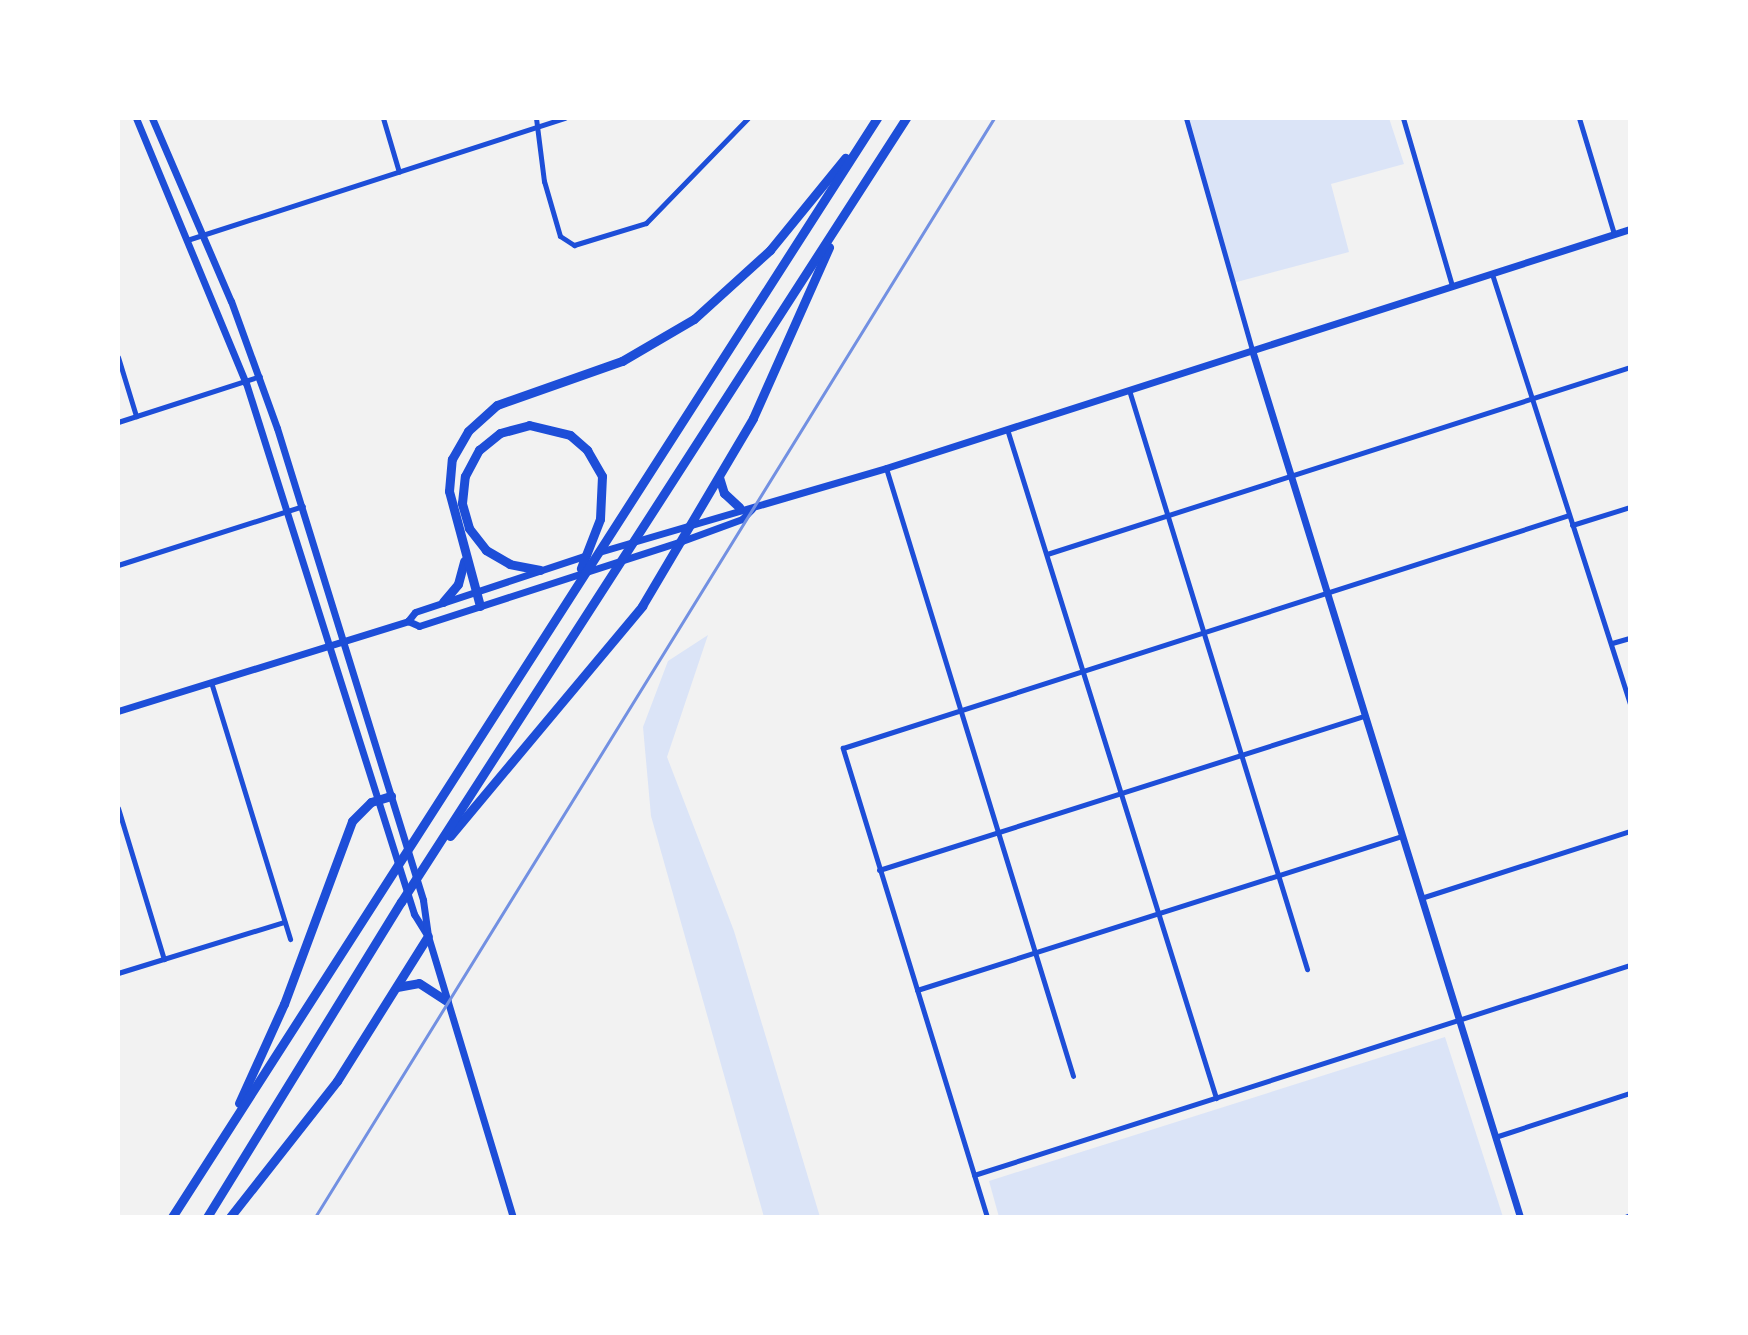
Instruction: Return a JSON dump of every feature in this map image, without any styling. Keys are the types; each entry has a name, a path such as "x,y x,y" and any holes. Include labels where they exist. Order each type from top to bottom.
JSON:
{"highway":[{"path":"480,606 465,557 448,479 457,449 474,424 509,400 622,361 711,307 770,250 877,118"},
{"path":"172,1217 877,118"},
{"path":"207,1217 421,871 906,118"},
{"path":"421,871 609,651 682,541 753,418 788,329 850,205"},
{"path":"540,570 510,564 486,550 469,528 462,503 465,476 479,450 500,433 529,425 570,435 587,450 602,476 600,519 572,590"},
{"path":"719,477 724,493 739,507"},
{"path":"443,602 458,584 465,557"},
{"path":"223,1135 274,1031 352,821 379,799 391,796"},
{"path":"230,1217 328,1093 428,936"},
{"path":"394,989 419,983 447,1001"}],"main road":[{"path":"136,118 246,383 414,914 428,936"},
{"path":"152,118 260,376 303,506 423,900 428,936 513,1217"},
{"path":"118,711 408,621 415,612 568,561 739,507 752,509 886,468 1630,229"},
{"path":"1252,350 1520,1217"},
{"path":"408,621 419,626 682,541 742,519 752,509"}],"street":[{"path":"383,118 399,172"},
{"path":"536,118 544,153 544,181 560,236 574,245 646,223 748,118"},
{"path":"187,240 565,118"},
{"path":"1186,118 1252,350"},
{"path":"1403,118 1452,286"},
{"path":"1579,118 1614,234"},
{"path":"1492,274 1630,704"},
{"path":"118,357 136,416"},
{"path":"1047,554 1630,367"},
{"path":"118,422 260,376"},
{"path":"1129,390 1307,969"},
{"path":"1007,429 1216,1098"},
{"path":"886,468 1073,1076"},
{"path":"118,565 289,513 303,506"},
{"path":"1572,525 1630,507"},
{"path":"987,1217 843,748 1205,635 1569,515"},
{"path":"1612,643 1630,638"},
{"path":"211,682 290,939"},
{"path":"879,870 1364,716"},
{"path":"118,808 164,959"},
{"path":"1421,898 1630,831"},
{"path":"917,990 1402,836"},
{"path":"118,973 284,922"},
{"path":"974,1175 1630,965"},
{"path":"1494,1137 1630,1093"}],"shaded area":[{"path":"1184,118 1389,118 1404,164 1331,184 1349,252 1233,283"},
{"path":"708,635 667,757 734,931 820,1217 764,1217 651,816 643,727 668,661"},
{"path":"1445,1037 1503,1217 999,1217 989,1181"}],"railway":[{"path":"315,1217 994,118"}]}
